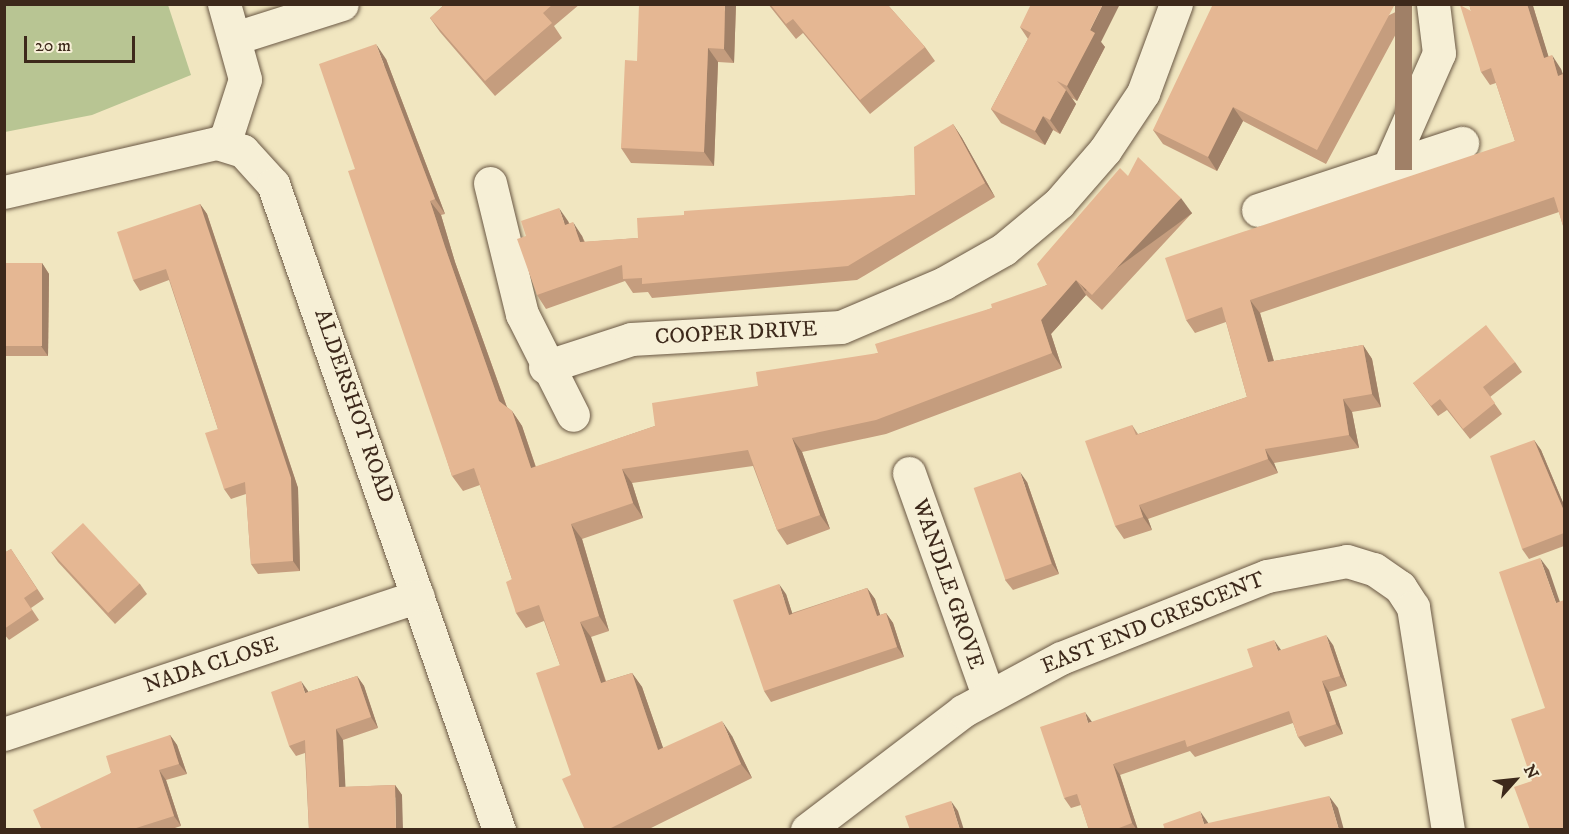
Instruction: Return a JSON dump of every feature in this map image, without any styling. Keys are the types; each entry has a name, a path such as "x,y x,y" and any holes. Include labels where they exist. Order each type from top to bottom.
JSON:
{"street":[{"path":"4,192 224,144 245,80 236,38 224,4"},
{"path":"236,38 342,4"},
{"name":"COOPER DRIVE","path":"545,368 632,339 841,327 944,283 1004,249 1059,203 1105,150 1143,93 1176,4"},
{"path":"1390,164 1439,53 1433,4"},
{"path":"1258,210 1390,164 1462,143"},
{"name":"ALDERSHOT ROAD","path":"224,144 257,164 289,218 499,830"},
{"path":"490,183 522,314 545,368 573,416"},
{"name":"WANDLE GROVE","path":"909,473 987,696"},
{"name":"EAST END CRESCENT","path":"807,830 987,696 1060,658 1238,585 1314,565 1347,561 1365,566 1400,587 1418,624 1448,830"},
{"name":"NADA CLOSE","path":"4,734 418,596"}],"green space":[{"path":"5,4 168,5 191,75 92,115 5,132"}],"building":[{"path":"445,4 553,4 543,13 552,23 485,81 430,18"},
{"path":"639,4 725,4 724,49 708,48 704,152 621,148 625,60 637,61"},
{"path":"770,4 887,4 925,47 860,100 793,19 786,24"},
{"path":"1031,4 1103,4 1090,30 1095,33 1067,86 1057,81 1066,90 1050,120 1043,116 1035,131 991,109 1031,33 1020,27"},
{"path":"1213,4 1395,4 1317,150 1233,107 1208,157 1153,130"},
{"path":"1469,4 1527,4 1544,58 1552,55 1558,76 1563,74 1564,229 1554,197 1250,300 1268,362 1363,345 1372,394 1343,399 1349,435 1265,449 1268,459 1139,505 1143,517 1115,526 1085,441 1132,425 1136,435 1247,397 1222,307 1186,320 1165,258 1515,141 1491,68 1481,72 1460,5 1471,11"},
{"path":"376,44 435,199 430,201 499,401 512,411 531,468 655,426 652,403 758,386 756,372 878,353 875,344 992,308 991,304 1047,285 1037,264 1120,168 1128,176 1138,157 1181,198 1092,295 1076,280 1041,320 1052,353 876,420 792,438 820,515 777,530 748,450 622,469 633,503 571,524 599,616 580,622 601,683 632,673 658,750 722,721 741,764 607,830 585,830 562,779 571,775 536,673 560,665 539,605 516,613 506,582 512,579 474,468 452,476 348,171 355,169 319,64"},
{"path":"953,124 985,183 848,266 642,284 642,278 623,279 622,265 537,295 517,239 526,236 521,221 559,208 565,225 573,222 580,242 638,238 637,218 684,215 684,211 915,195 914,147"},
{"path":"200,204 291,478 293,561 251,564 245,482 224,489 205,433 218,429 166,269 133,280 117,232"},
{"path":"4,263 42,263 42,346 4,346"},
{"path":"1486,325 1515,362 1483,387 1495,403 1463,429 1440,399 1431,406 1413,383"},
{"path":"1534,440 1564,511 1564,533 1522,549 1490,456"},
{"path":"1020,472 1052,564 1005,580 974,488"},
{"path":"83,523 140,584 108,613 52,552"},
{"path":"11,549 37,589 24,598 32,610 4,629 4,553"},
{"path":"1540,558 1556,603 1564,600 1564,830 1530,830 1514,787 1532,781 1511,719 1545,708 1499,572"},
{"path":"779,584 789,615 867,588 877,616 886,613 897,647 764,691 733,600"},
{"path":"1326,635 1340,676 1322,681 1336,724 1298,737 1289,711 1187,747 1185,740 1113,764 1132,823 1114,830 1089,830 1077,794 1064,798 1040,727 1085,712 1088,723 1253,667 1247,649 1274,640 1278,651"},
{"path":"357,676 371,717 336,729 339,787 395,785 396,830 309,830 305,740 289,746 271,692 301,681 305,693"},
{"path":"170,735 179,764 159,770 174,816 130,830 42,830 33,810 111,773 106,756"},
{"path":"1329,796 1339,830 1165,830 1163,824 1200,811 1204,824"},
{"path":"951,801 960,830 910,830 905,816"}]}
